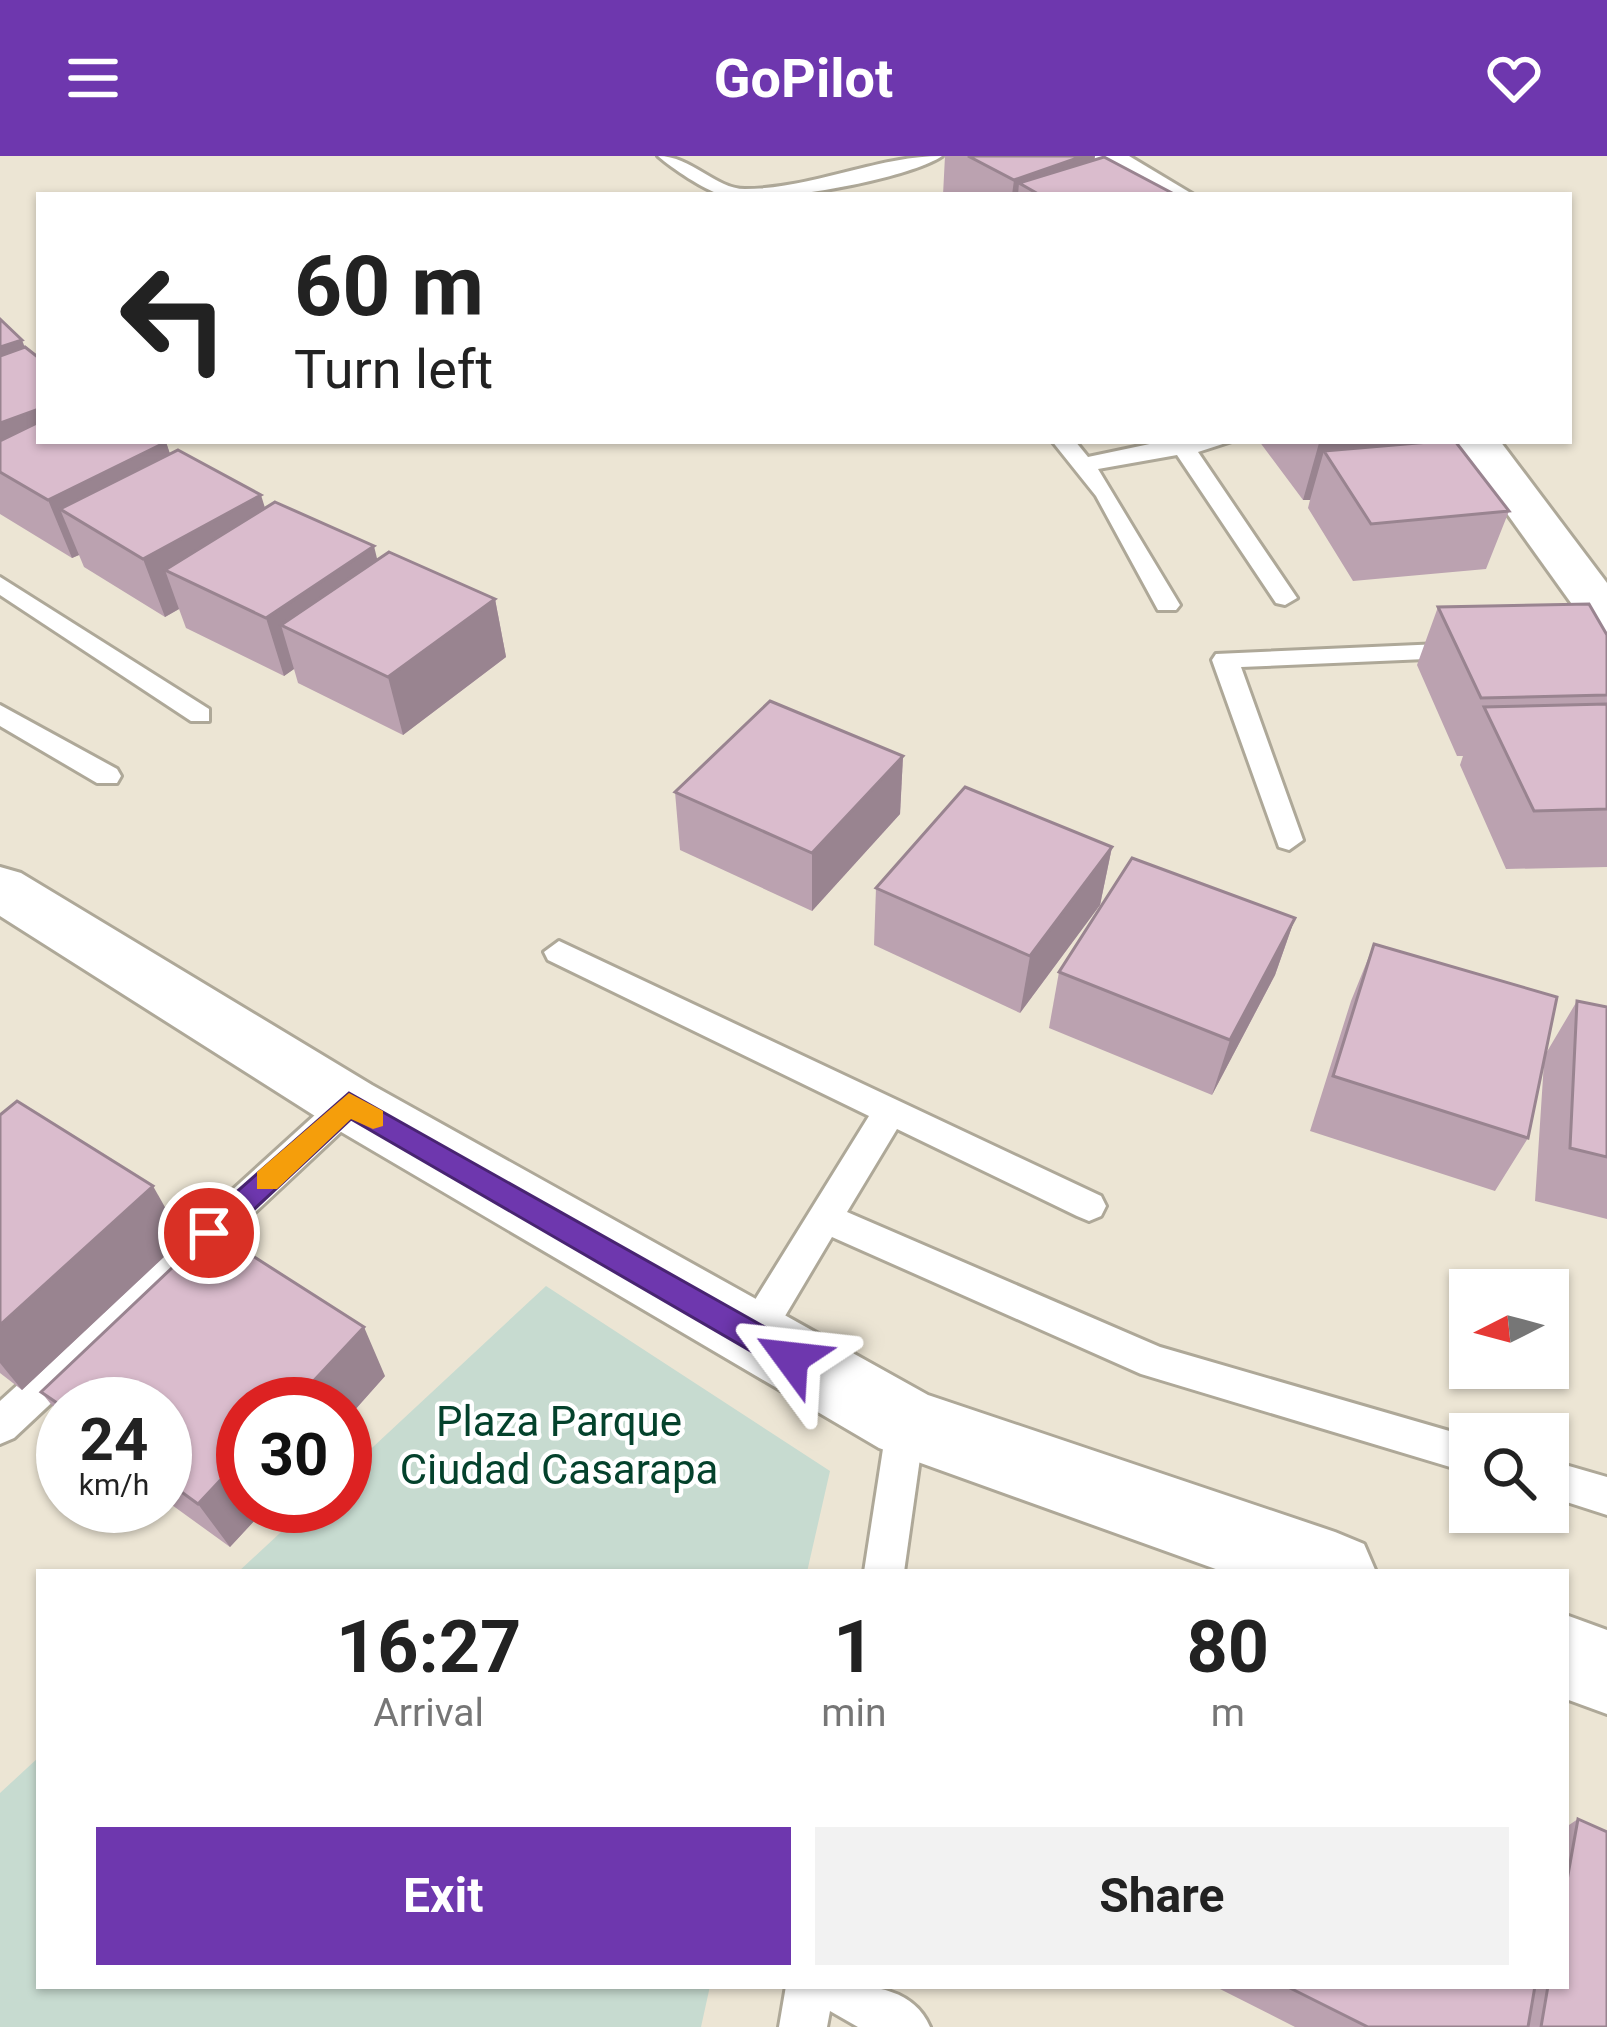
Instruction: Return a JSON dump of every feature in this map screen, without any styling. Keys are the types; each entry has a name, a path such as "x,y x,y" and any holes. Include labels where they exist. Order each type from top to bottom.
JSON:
{"street":[{"path":"1102,156 1170,192"},
{"path":"1479,444 1607,617"},
{"path":"0,888 349,1104 906,1423 1326,1569"},
{"path":"1569,1658 1607,1672"}],"lane":[{"path":"667,156 733,192"},
{"path":"762,192 848,181 933,156"},
{"path":"1065,444 1106,494 1167,605"},
{"path":"1082,465 1179,445 1285,598"},
{"path":"0,584 200,715"},
{"path":"1289,840 1225,660 1488,650"},
{"path":"0,713 107,776"},
{"path":"559,952 1089,1206"},
{"path":"0,1426 349,1104"},
{"path":"753,1336 890,1111"},
{"path":"825,1218 1154,1362 1449,1449"},
{"path":"884,1569 906,1423"},
{"path":"1569,1484 1607,1496"},
{"path":"802,2027 809,1989"},
{"path":"837,1989 906,2027"}],"green space":[{"name":"Plaza Parque Ciudad Casarapa","path":"546,1286 830,1471 808,1569 241,1569 280,1533 372,1533 372,1448"},
{"path":"36,1760 36,1989 709,1989 701,2027 0,2027 0,1793"}],"building":[{"path":"968,156 1083,156 1014,180"},
{"path":"1104,157 1170,192 1035,192 1019,183"},
{"path":"0,319 22,340 0,347"},
{"path":"25,347 36,356 36,410 0,423 0,356"},
{"path":"36,423 36,444 162,444 48,500 0,472 0,441"},
{"path":"1457,444 1509,511 1371,524 1324,451"},
{"path":"178,450 261,495 143,559 60,509"},
{"path":"275,502 374,546 266,618 165,570"},
{"path":"389,552 495,599 388,677 281,625"},
{"path":"1589,604 1607,635 1607,695 1481,698 1438,607"},
{"path":"770,701 903,756 812,853 675,792"},
{"path":"1607,704 1607,809 1534,811 1484,707"},
{"path":"965,787 1112,847 1030,956 876,888"},
{"path":"1132,858 1295,918 1230,1040 1059,972"},
{"path":"1374,944 1557,997 1528,1138 1333,1076"},
{"path":"1577,1001 1607,1007 1607,1157 1570,1148"},
{"path":"17,1101 153,1186 0,1325 0,1115"},
{"path":"212,1230 364,1327 317,1377 216,1377 216,1485 198,1504 192,1500 192,1377 57,1377"},
{"path":"1578,1819 1607,1832 1607,2027 1541,2027 1547,1989 1569,1989 1569,1869"},
{"path":"1292,1989 1534,1989 1528,2027 1368,2027"}],"slow traffic":[{"path":"267,1180 349,1104 373,1118"}],"route":[{"path":"209,1233 349,1104 791,1358"}]}
